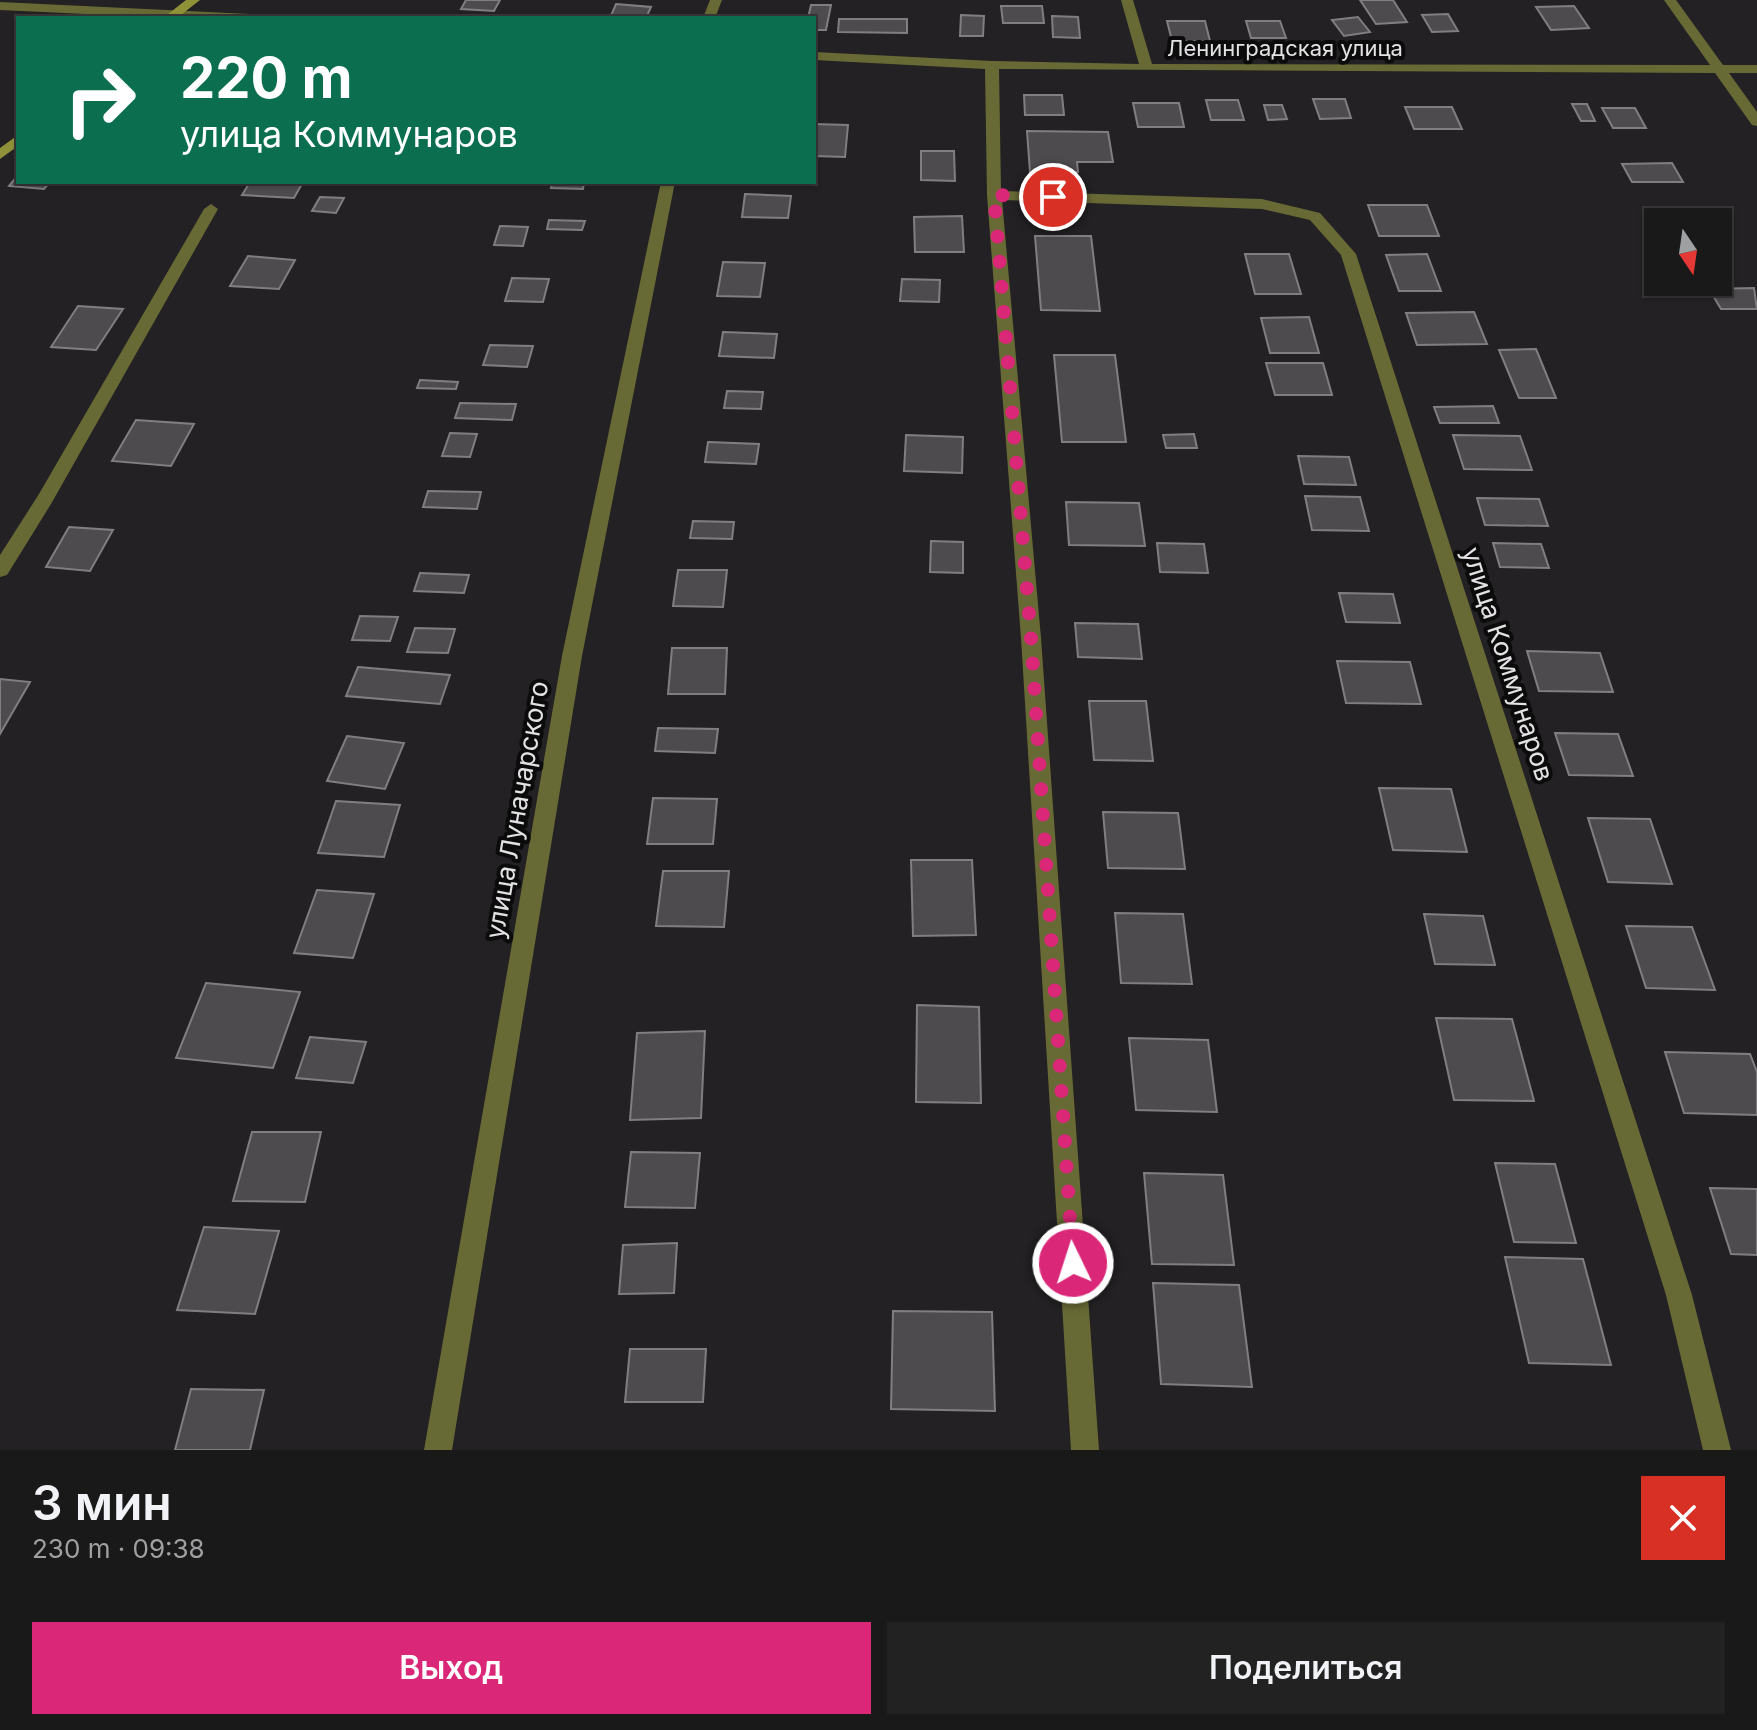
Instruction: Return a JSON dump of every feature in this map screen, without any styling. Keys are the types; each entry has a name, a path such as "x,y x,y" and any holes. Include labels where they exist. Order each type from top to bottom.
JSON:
{"main road":[{"path":"172,15 194,0"},
{"path":"0,155 16,141"}],"street":[{"path":"1127,0 1147,68"},
{"path":"1670,0 1757,122"},
{"path":"0,6 198,16"},
{"name":"Ленинградская улица","path":"816,56 992,65 1147,68 1757,69"},
{"path":"992,65 994,195 1031,638 1085,1450"},
{"name":"улица Луначарского","path":"438,1450 551,766 639,313 668,184"},
{"name":"улица Коммунаров","path":"994,195 1262,204 1315,216 1348,254 1679,1295 1717,1450"},
{"path":"0,570 45,499 211,209"}],"building":[{"path":"466,0 500,0 494,11 461,9"},
{"path":"1360,0 1393,0 1407,22 1376,24"},
{"path":"616,4 651,7 647,16 611,16"},
{"path":"811,5 831,5 826,30 816,30 816,16 808,16"},
{"path":"1001,6 1042,6 1044,23 1003,23"},
{"path":"1574,6 1589,28 1551,30 1536,7"},
{"path":"1448,14 1458,31 1432,32 1422,15"},
{"path":"961,15 984,16 983,36 960,36"},
{"path":"1052,16 1078,17 1080,38 1053,37"},
{"path":"1358,17 1370,32 1344,36 1332,20"},
{"path":"839,19 907,19 907,33 838,32"},
{"path":"1167,21 1205,21 1210,41 1172,41"},
{"path":"1246,21 1280,21 1286,38 1251,38"},
{"path":"1024,95 1062,95 1064,115 1025,115"},
{"path":"1313,99 1345,99 1351,118 1320,119"},
{"path":"1206,100 1238,100 1244,120 1211,120"},
{"path":"1133,103 1179,103 1184,127 1138,127"},
{"path":"1572,104 1587,104 1595,121 1581,121"},
{"path":"1264,105 1282,105 1287,119 1268,120"},
{"path":"1405,107 1452,107 1462,129 1414,129"},
{"path":"1602,108 1635,108 1646,128 1613,128"},
{"path":"816,124 848,125 845,157 816,156"},
{"path":"1027,131 1108,132 1113,162 1077,162 1078,172 1030,172"},
{"path":"921,151 954,151 955,181 921,180"},
{"path":"1672,163 1683,182 1632,182 1622,164"},
{"path":"16,177 16,184 48,184 44,189 9,186"},
{"path":"249,184 302,184 294,198 242,195"},
{"path":"552,184 584,184 583,189 551,188"},
{"path":"745,194 791,196 788,218 742,217"},
{"path":"320,197 344,198 336,213 312,211"},
{"path":"1368,205 1427,205 1439,236 1379,236"},
{"path":"962,216 964,252 915,252 914,217"},
{"path":"549,220 585,221 582,230 547,229"},
{"path":"500,226 528,227 523,246 494,245"},
{"path":"1035,236 1091,236 1100,311 1041,310"},
{"path":"1245,254 1289,254 1301,294 1255,294"},
{"path":"1427,254 1441,291 1399,291 1386,255"},
{"path":"248,256 295,260 279,289 230,286"},
{"path":"723,262 765,263 760,297 717,296"},
{"path":"512,278 549,279 543,302 505,301"},
{"path":"902,279 940,280 939,302 900,301"},
{"path":"1732,288 1754,288 1757,309 1721,309 1713,296 1732,296"},
{"path":"78,306 123,309 96,350 51,347"},
{"path":"1474,312 1487,344 1417,345 1406,313"},
{"path":"1309,317 1319,353 1270,353 1261,318"},
{"path":"723,332 777,334 774,358 719,356"},
{"path":"490,345 533,346 527,367 483,365"},
{"path":"1536,349 1556,398 1519,398 1499,350"},
{"path":"1054,355 1115,355 1126,442 1062,442"},
{"path":"1266,363 1323,363 1332,395 1275,395"},
{"path":"420,380 458,382 456,389 417,388"},
{"path":"727,391 763,392 761,409 724,408"},
{"path":"460,403 516,404 512,420 455,418"},
{"path":"1493,406 1499,423 1440,423 1434,407"},
{"path":"136,420 194,424 171,466 112,461"},
{"path":"450,433 477,434 470,457 442,456"},
{"path":"1194,434 1197,448 1166,448 1163,435"},
{"path":"906,435 963,437 962,473 904,471"},
{"path":"1453,435 1520,436 1532,470 1464,469"},
{"path":"708,442 759,444 756,464 705,462"},
{"path":"1298,456 1349,457 1356,485 1304,484"},
{"path":"428,491 481,492 477,509 423,507"},
{"path":"1305,496 1360,497 1369,531 1312,530"},
{"path":"1477,498 1539,499 1548,526 1485,525"},
{"path":"1066,502 1139,503 1145,546 1069,545"},
{"path":"693,521 734,522 732,539 690,538"},
{"path":"69,527 113,530 90,571 46,567"},
{"path":"931,541 963,542 963,573 930,572"},
{"path":"1157,543 1204,544 1208,573 1160,572"},
{"path":"1493,543 1541,544 1549,568 1500,567"},
{"path":"678,570 727,570 723,607 673,606"},
{"path":"420,573 469,575 464,593 414,591"},
{"path":"1339,593 1393,594 1400,623 1346,622"},
{"path":"360,616 398,617 390,641 352,640"},
{"path":"1075,623 1138,624 1142,659 1078,657"},
{"path":"415,628 455,629 448,653 407,652"},
{"path":"672,648 727,648 725,694 668,694"},
{"path":"1527,651 1600,653 1613,692 1539,691"},
{"path":"1337,661 1410,662 1421,704 1346,703"},
{"path":"358,667 450,675 440,704 346,696"},
{"path":"0,679 30,682 0,734"},
{"path":"1089,701 1146,701 1153,761 1094,760"},
{"path":"658,728 718,729 715,753 655,751"},
{"path":"1555,733 1618,734 1633,776 1569,775"},
{"path":"347,736 404,743 385,789 327,781"},
{"path":"1379,788 1451,789 1467,852 1393,850"},
{"path":"653,798 717,799 713,844 647,844"},
{"path":"336,801 400,805 384,857 318,853"},
{"path":"1103,812 1178,813 1185,869 1108,868"},
{"path":"1588,818 1650,819 1672,884 1608,882"},
{"path":"911,860 972,860 976,935 913,936"},
{"path":"663,871 729,871 724,927 656,926"},
{"path":"317,890 374,894 353,958 294,953"},
{"path":"1115,913 1183,914 1192,984 1121,983"},
{"path":"1424,914 1483,916 1495,965 1435,964"},
{"path":"1626,926 1692,927 1715,990 1646,988"},
{"path":"206,983 300,992 273,1068 176,1058"},
{"path":"917,1005 979,1007 981,1103 916,1102"},
{"path":"1436,1018 1512,1019 1534,1101 1454,1100"},
{"path":"705,1031 701,1118 630,1120 637,1033"},
{"path":"310,1037 366,1042 353,1083 296,1078"},
{"path":"1129,1038 1208,1040 1217,1112 1136,1110"},
{"path":"1665,1052 1750,1054 1757,1072 1757,1115 1684,1113"},
{"path":"252,1132 321,1132 305,1202 233,1201"},
{"path":"631,1152 700,1153 695,1208 625,1207"},
{"path":"1495,1163 1555,1164 1576,1243 1514,1242"},
{"path":"1144,1173 1223,1175 1234,1265 1152,1264"},
{"path":"1710,1188 1757,1189 1757,1255 1731,1254"},
{"path":"204,1227 279,1231 255,1314 177,1310"},
{"path":"677,1243 674,1293 619,1294 623,1245"},
{"path":"1505,1257 1583,1259 1611,1365 1529,1363"},
{"path":"1153,1283 1239,1285 1252,1387 1161,1384"},
{"path":"893,1311 992,1312 995,1411 891,1409"},
{"path":"630,1349 706,1349 703,1402 625,1402"},
{"path":"191,1389 264,1390 250,1450 175,1450"}],"route":[{"path":"1053,197 994,195 1031,638 1073,1263"}]}
